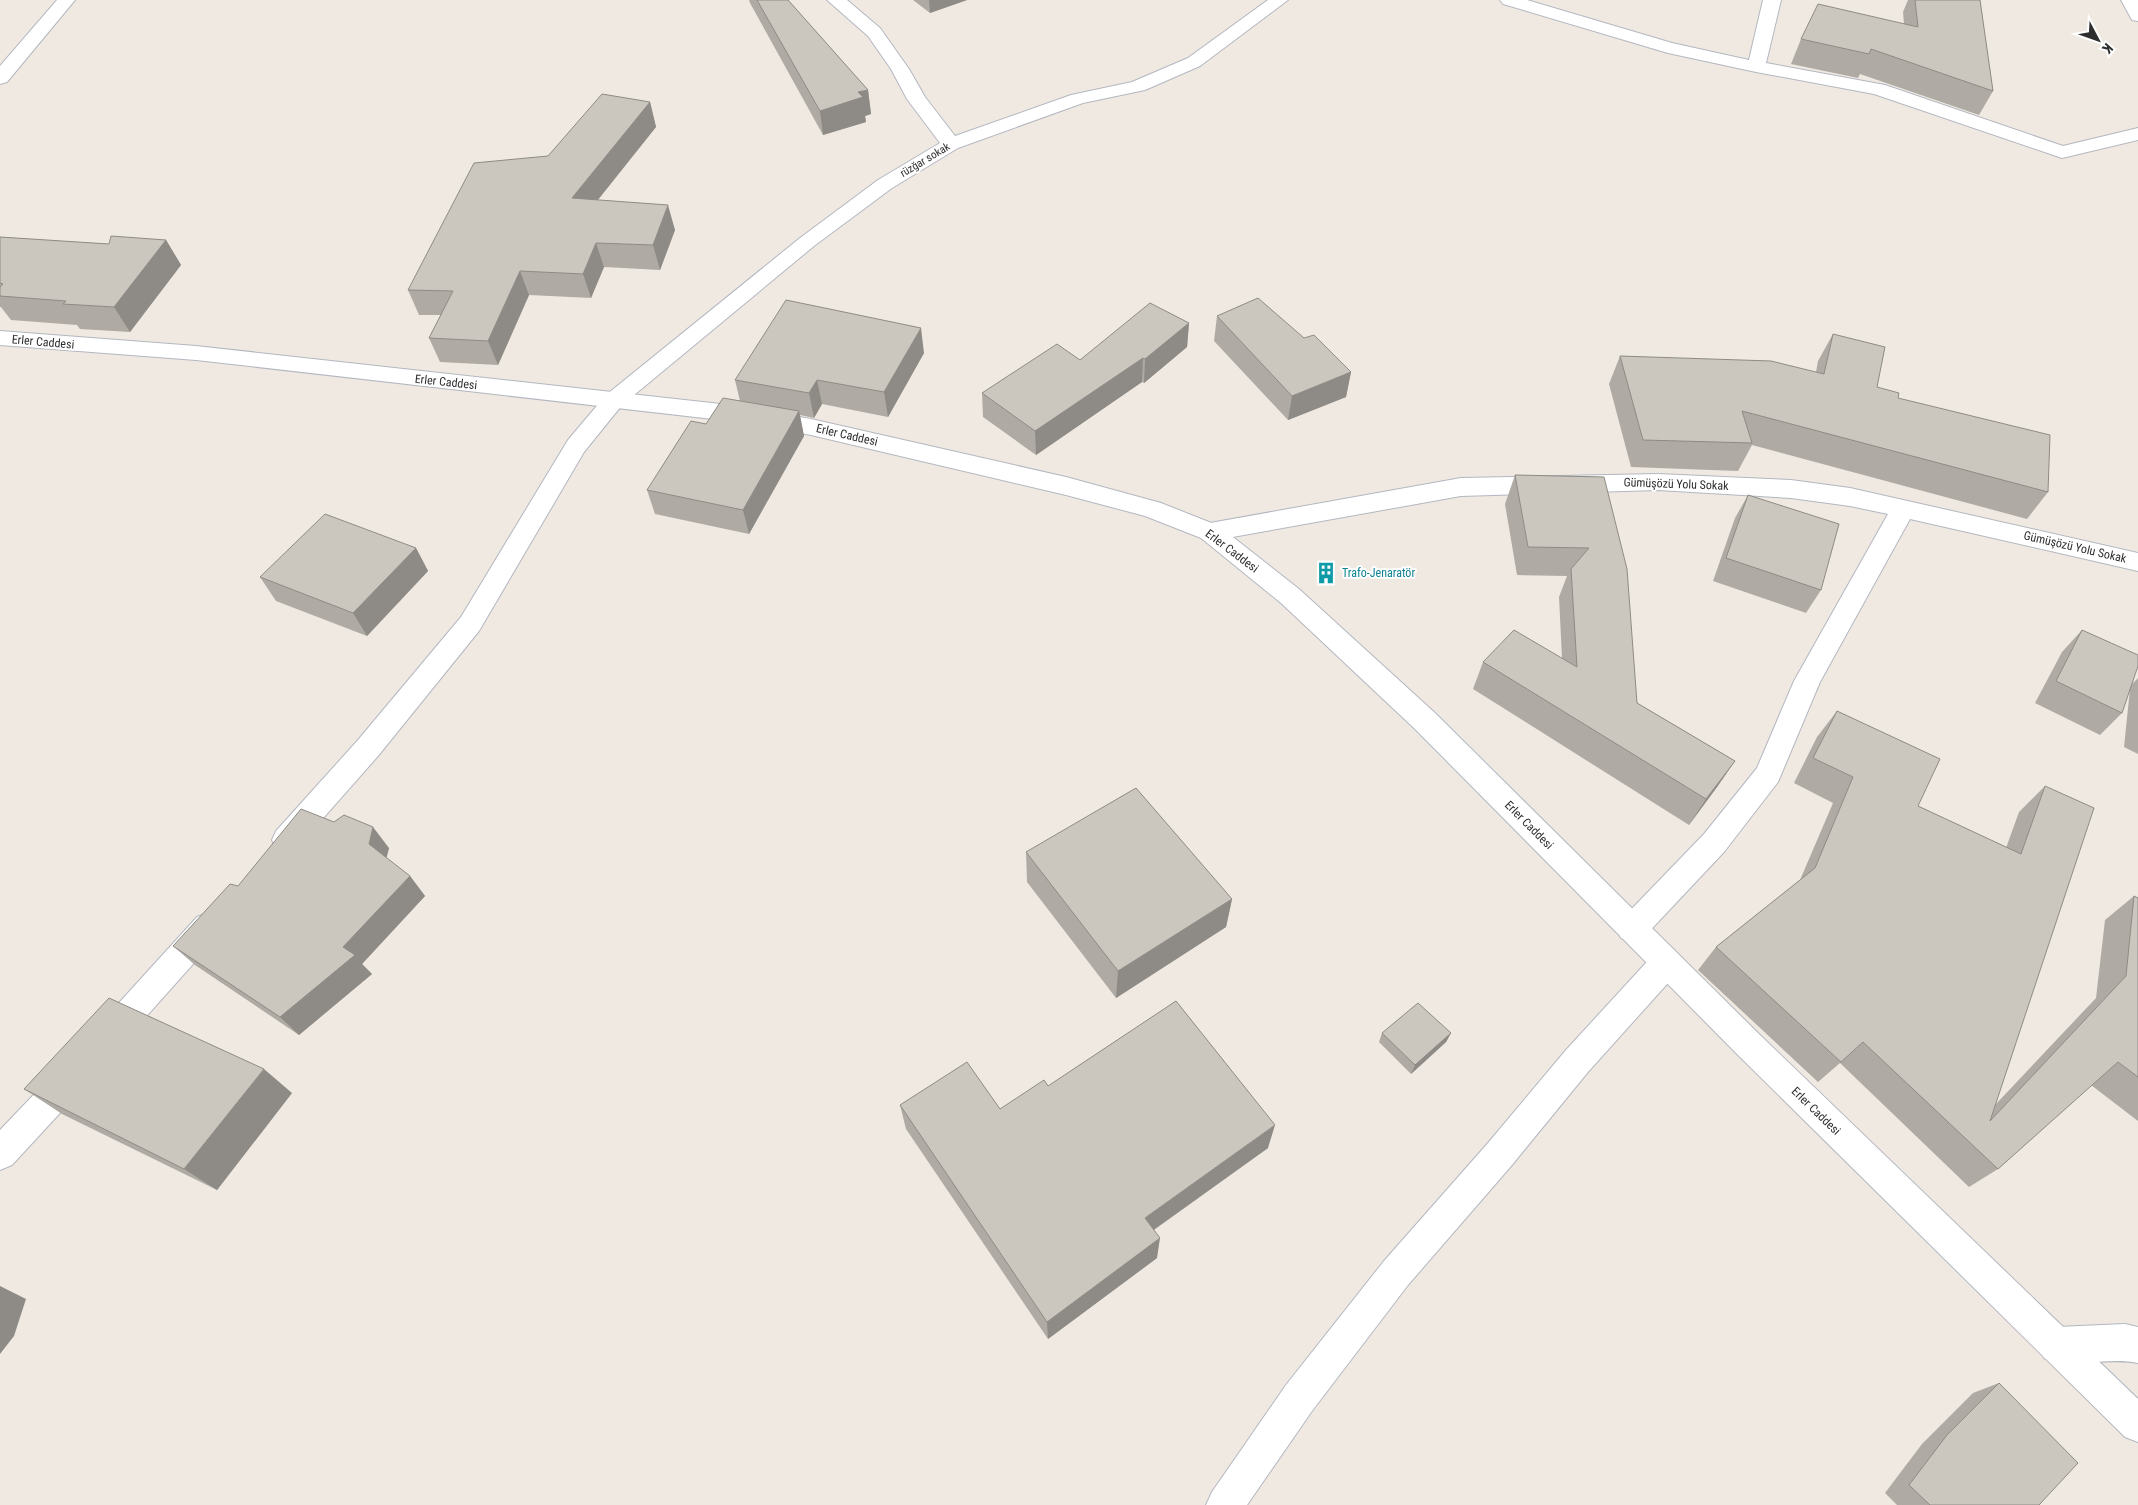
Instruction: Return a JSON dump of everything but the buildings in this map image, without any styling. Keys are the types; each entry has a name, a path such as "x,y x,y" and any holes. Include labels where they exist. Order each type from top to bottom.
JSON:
{"street":[{"path":"0,78 66,0"},
{"path":"836,0 874,32 900,69 916,99 951,144"},
{"name":"rüzğar sokak","path":"268,859 368,748 470,624 576,446 614,400 807,242 885,184 951,144 1078,99 1138,86 1194,62 1279,0"},
{"path":"1756,68 1772,0"},
{"path":"2130,0 2138,16"},
{"path":"1515,2 1668,48 1756,68 1878,89 2062,152 2138,134"},
{"name":"Erler Caddesi","path":"0,338 196,352 739,414 811,427 1066,486 1152,508 1210,532 1290,596 1425,721 1666,963 2138,1424"},
{"name":"Gümüşözü Yolu Sokak","path":"1210,532 1461,487 1658,482 1791,489 1850,497 2138,562"},
{"path":"1632,929 1714,842 1768,774 1807,681 1902,510"},
{"path":"0,1154 65,1085 228,904"},
{"path":"1225,1505 1299,1398 1396,1273 1500,1154 1577,1061 1666,963"},
{"path":"2057,1345 2124,1342 2138,1345"}],"place":[{"name":"Trafo-Jenaratör","path":"1326,573"}]}
